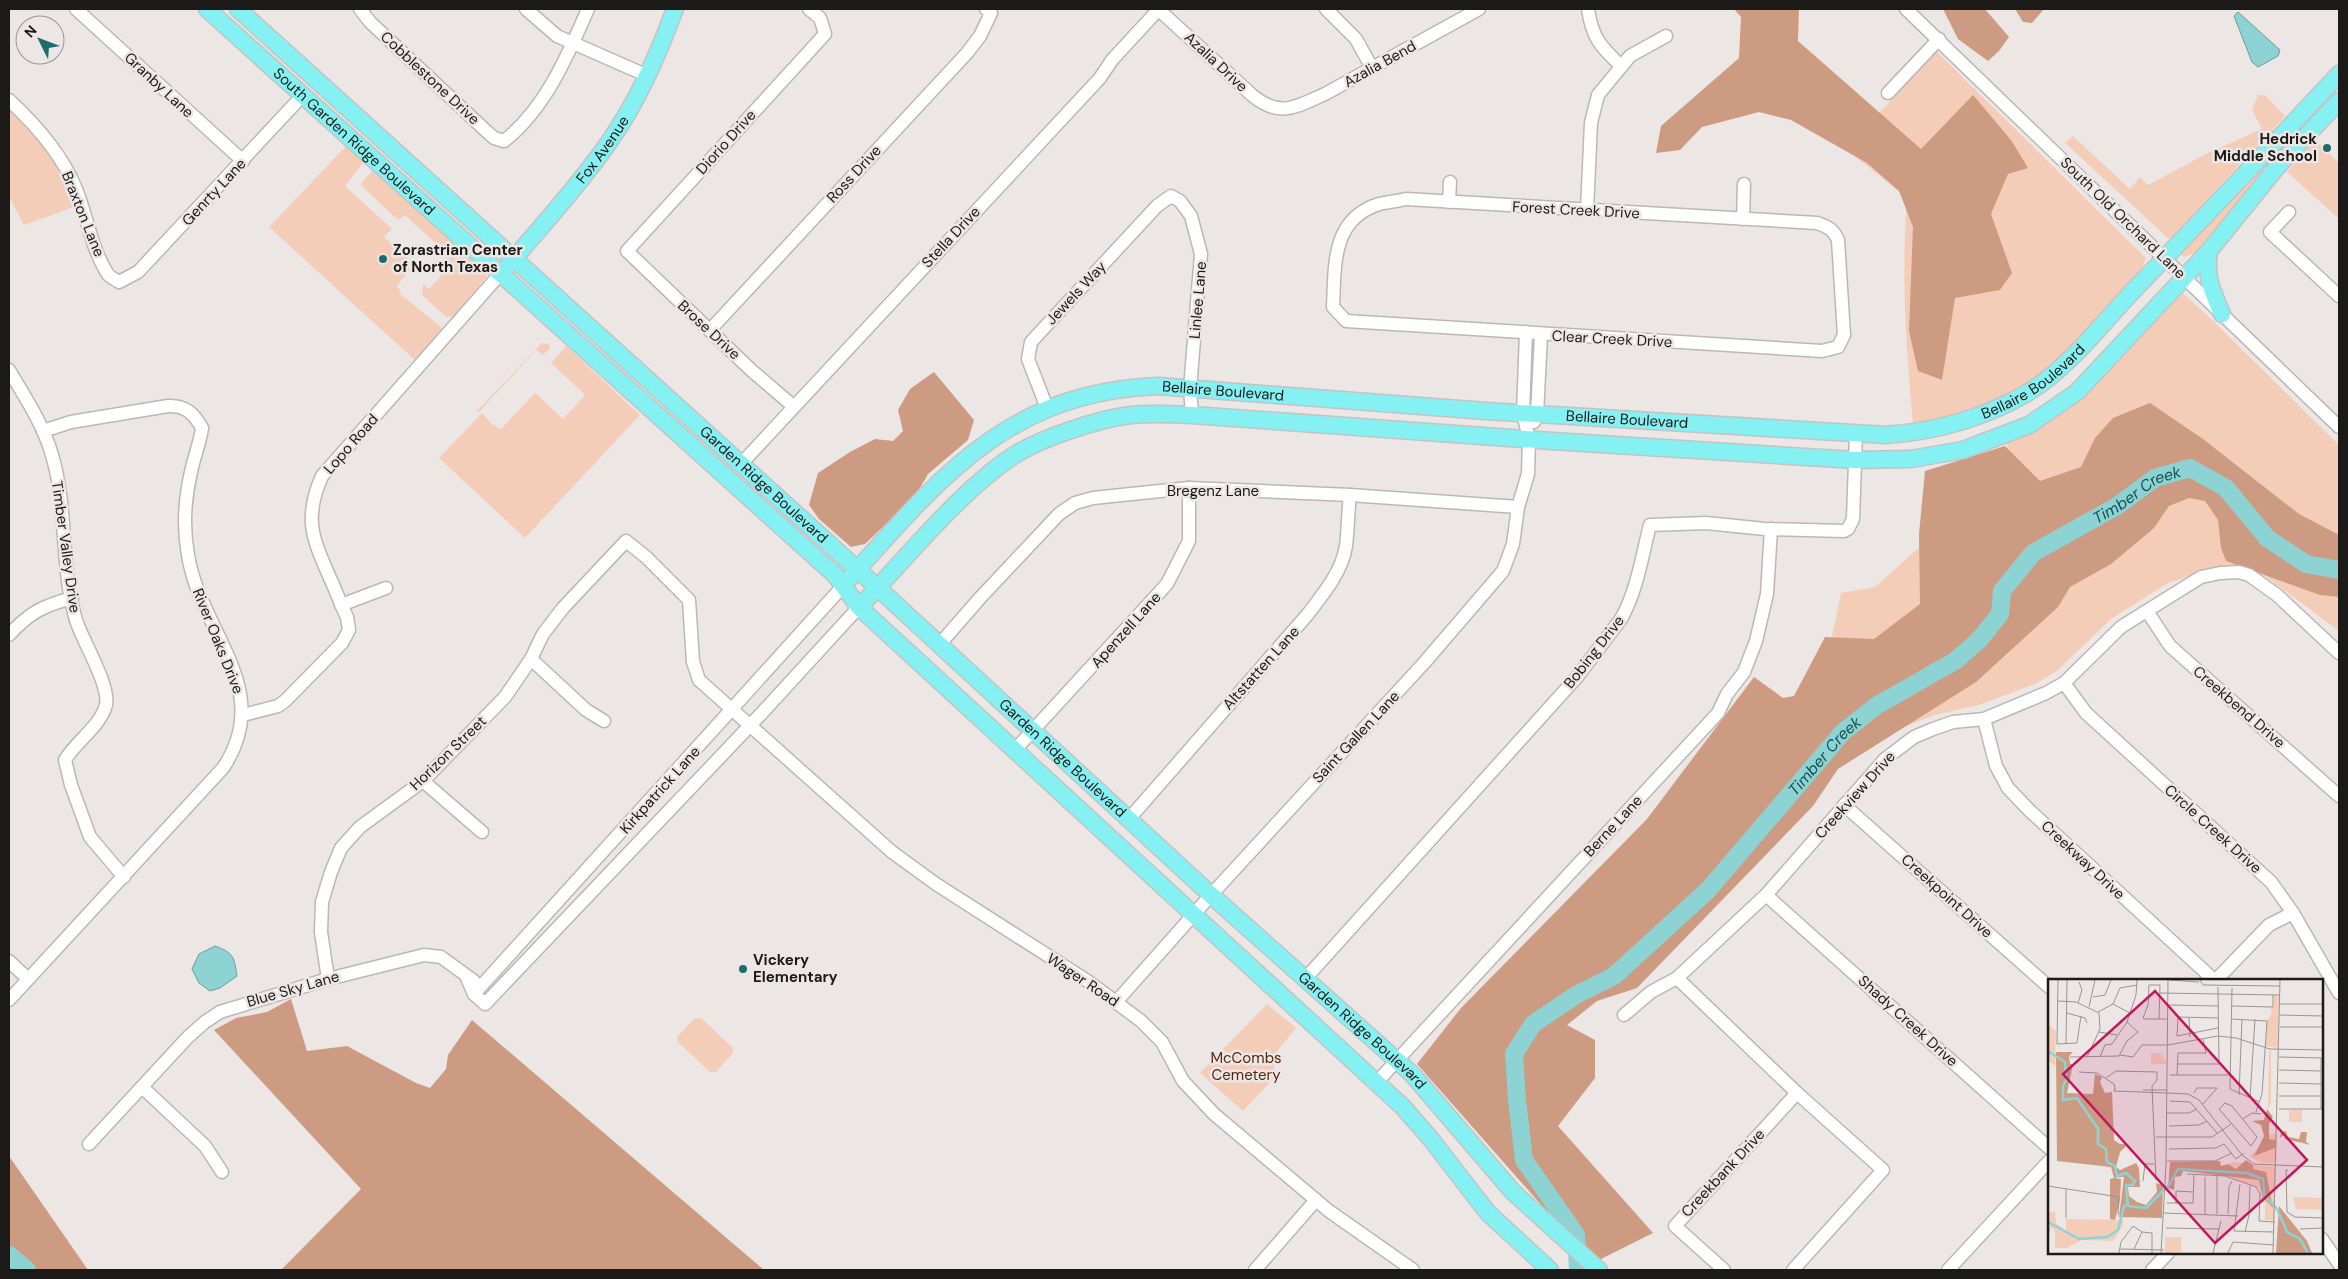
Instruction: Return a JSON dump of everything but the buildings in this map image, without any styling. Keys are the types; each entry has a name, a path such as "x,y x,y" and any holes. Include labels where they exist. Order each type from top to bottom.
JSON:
{"main road":[{"name":"South Garden Ridge Boulevard","path":"207,9 501,273"},
{"name":"South Garden Ridge Boulevard","path":"238,9 514,258"},
{"name":"Fox Avenue","path":"501,273 583,177 608,144 648,76 675,9"},
{"name":"Bellaire Boulevard","path":"844,585 934,489 966,459 999,433 1047,408 1078,397 1109,390 1158,386 1886,436 1921,432 1973,419 2009,403 2034,389 2060,367 2339,74"},
{"name":"Bellaire Boulevard","path":"859,607 980,482 1024,450 1059,435 1121,417 1152,413 1192,415 1855,460 1923,458 1963,450 2029,425 2077,392 2209,250 2277,168 2314,126 2339,102"},
{"path":"2302,114 2314,126"},
{"path":"2209,250 2206,268 2208,282 2222,314"},
{"name":"Garden Ridge Boulevard","path":"514,258 878,588 1211,895 1397,1060 1427,1091 1513,1192 1599,1270"},
{"name":"Garden Ridge Boulevard","path":"501,273 844,585 859,607 1376,1082 1430,1138 1488,1213 1550,1270"},
{"path":"669,427 732,468 742,464"}],"street":[{"name":"Granby Lane","path":"76,9 243,161"},
{"name":"Cobblestone Drive","path":"360,9 370,22 484,129 494,138 504,141 517,131 532,112 573,44"},
{"path":"526,9 557,36 648,76"},
{"path":"573,44 588,9"},
{"name":"Diorio Drive","path":"627,251 825,34 820,18 809,9"},
{"name":"Azalia Drive","path":"1158,9 1253,96 1266,107 1277,110"},
{"name":"Stella Drive","path":"742,464 793,406 1093,85 1112,60 1158,9"},
{"path":"1326,9 1356,39 1372,68"},
{"path":"1588,9 1590,26 1595,37 1622,66"},
{"name":"South Old Orchard Lane","path":"1906,9 2339,428"},
{"name":"Azalia Bend","path":"1277,110 1300,105 1325,94 1474,10"},
{"name":"Ross Drive","path":"710,330 967,52 980,36 989,11"},
{"path":"1587,210 1592,123 1594,106 1598,95 1630,56 1666,36"},
{"path":"1888,93 1939,39"},
{"name":"Genrty Lane","path":"119,282 138,272 303,95"},
{"name":"Braxton Lane","path":"9,100 25,114 54,148 76,188 85,222 107,274 119,282"},
{"path":"1449,202 1450,182"},
{"path":"1743,219 1744,184"},
{"name":"Linlee Lane","path":"1171,196 1180,201 1191,216 1201,254 1190,389 1192,415"},
{"name":"Jewels Way","path":"1047,408 1028,359 1031,342 1156,206 1171,196"},
{"name":"Forest Creek Drive","path":"1333,307 1338,242 1342,233 1354,220 1378,204 1406,200 1817,223 1829,227 1835,232 1838,240 1841,289"},
{"path":"2289,212 2270,232 2339,296"},
{"name":"Brose Drive","path":"627,251 793,406"},
{"name":"Lopo Road","path":"243,715 278,706 342,642 349,630 347,617 315,545 310,523 312,503 322,476 328,466 454,329 501,273"},
{"name":"Clear Creek Drive","path":"1333,307 1346,322 1358,324 1526,332 1541,335 1822,351 1838,347 1844,336 1841,289"},
{"path":"1526,332 1530,413"},
{"path":"1530,413 1541,335"},
{"name":"Timber Valley Drive","path":"9,370 43,431 52,455 60,498 64,553 76,620 90,656 103,681 106,704 102,716 65,760 71,785 94,845 124,877"},
{"name":"River Oaks Drive","path":"9,1000 223,768 235,748 243,715 242,700 236,679 194,582 188,556 185,532 188,493 202,428 194,415 178,406 168,406 71,422 43,431"},
{"name":"Saint Gallen Lane","path":"1116,1002 1211,895 1424,664 1503,571 1513,544 1518,507 1528,474 1530,413"},
{"name":"Bobing Drive","path":"1305,979 1578,677 1627,609 1650,525 1706,523 1838,533 1848,529 1853,520 1856,434"},
{"name":"Bregenz Lane","path":"940,645 1059,514 1093,498 1189,488 1350,495 1518,507"},
{"name":"Apenzell Lane","path":"1016,750 1167,584 1189,541 1189,488"},
{"name":"Altstatten Lane","path":"1129,819 1308,614 1326,590 1344,556 1350,495"},
{"name":"Berne Lane","path":"1376,1082 1718,712 1727,694 1744,672 1756,641 1766,594 1771,528"},
{"name":"Horizon Street","path":"328,978 321,932 322,902 335,860 342,848 360,827 423,780 504,697 531,660 543,634 563,608 626,540"},
{"name":"Wager Road","path":"626,540 689,600 693,662 700,680 892,852 936,884 1089,982 1141,1021 1162,1042 1184,1081 1214,1114 1316,1200 1413,1270"},
{"name":"Creekview Drive","path":"1624,1015 1652,992 1677,978 1766,895 1885,759 1914,737 1953,722 1984,719 2046,694 2064,683 2121,627 2201,577 2220,572 2239,572 2250,575 2276,595 2339,652"},
{"name":"Kirkpatrick Lane","path":"478,990 844,585"},
{"path":"342,605 386,588"},
{"path":"9,634 31,613 46,605 72,598"},
{"name":"Kirkpatrick Lane","path":"489,1000 750,726 859,607"},
{"name":"Creekbend Drive","path":"2146,611 2170,646 2339,796"},
{"path":"531,660 586,710 604,721"},
{"name":"Circle Creek Drive","path":"2064,683 2086,713 2271,882 2293,913 2339,993"},
{"name":"Creekway Drive","path":"1984,719 1996,766 2008,788 2030,811 2214,979"},
{"path":"423,780 482,832"},
{"name":"Creekpoint Drive","path":"1844,805 2048,986"},
{"name":"Shady Creek Drive","path":"1766,895 2048,1147"},
{"path":"2216,979 2269,925 2293,913"},
{"name":"Blue Sky Lane","path":"89,1144 188,1037 220,1012 328,978 424,955 441,957 467,978 489,1000"},
{"path":"9,961 28,978"},
{"path":"1677,978 1797,1093 1883,1170 1793,1270"},
{"path":"142,1087 205,1146 222,1172"},
{"name":"Creekbank Drive","path":"1724,1270 1674,1226 1797,1093"},
{"path":"1948,1270 2048,1162"},
{"path":"1255,1270 1316,1200"},
{"path":"2323,1240 2339,1264"},
{"path":"2152,1270 2167,1254"}],"green space":[{"path":"1936,51 2146,258 2140,273 2054,364 1999,401 1962,414 1913,424 1905,311 1904,255 1907,198 1846,149"},
{"path":"2258,95 2265,95 2285,116 2171,238 2168,238 2065,143 2073,136 2130,189 2140,177 2148,185 2206,154 2262,129 2252,110"},
{"path":"9,110 49,150 74,207 24,225 9,197"},
{"path":"349,143 363,156 363,163 345,186 392,229 384,237 414,264 397,286 401,292 400,294 441,327 443,333 417,362 269,227"},
{"name":"Hedrick Middle School","path":"2318,143 2339,163 2339,219 2287,172 2309,147"},
{"path":"2272,157 2258,179 2198,252 2184,257 2181,254"},
{"path":"372,171 380,172 488,271 486,277 455,316 446,317 422,295 423,284 429,289 447,269 441,263 447,254 405,215 398,220 364,188 361,184"},
{"path":"2179,290 2207,315 2339,445 2339,631 2265,576 2226,565 2168,583 2111,619 2057,671 2037,683 1979,705 1934,715 1873,740 1830,646 1841,593 1875,587 1923,544 2020,477 2005,441 2026,432"},
{"path":"542,343 549,344 550,348 543,355 536,350 478,413 477,411"},
{"path":"566,346 640,415 525,538 439,458 482,413 492,424 501,429 535,393 563,419 585,395 551,363"},
{"name":"McCombs Cemetery","path":"1267,1004 1296,1028 1274,1055 1274,1078 1243,1111 1200,1073"},
{"path":"701,1018 733,1048 733,1053 716,1072 710,1072 678,1042 677,1037 694,1019"}],"shaded area":[{"path":"1734,9 1799,9 1798,41 1921,149 1973,95 2011,140 2028,168 2008,174 1991,214 2012,273 2000,290 1955,298 1942,380 1918,371 1909,331 1913,227 1899,191 1867,163 1791,120 1759,112 1702,127 1680,150 1656,153 1661,126 1739,58 1741,17"},
{"path":"1943,9 1985,9 2009,37 1999,51 1988,61 1958,39"},
{"path":"2015,9 2044,9 2032,23 2023,22"},
{"path":"934,372 974,420 968,440 928,474 908,503 865,544 851,547 819,519 809,505 818,473 850,452 875,439 893,441 903,431 898,410 910,389"},
{"path":"2150,403 2203,439 2299,514 2339,535 2339,597 2320,595 2226,561 2221,548 2218,520 2205,501 2189,498 2169,506 2154,528 2111,564 2070,587 2058,607 1976,682 1838,769 1813,806 1637,988 1597,1001 1567,1025 1595,1040 1595,1078 1558,1126 1653,1233 1597,1261 1551,1216 1417,1064 1461,1008 1647,819 1754,677 1783,698 1794,696 1825,637 1874,639 1920,604 1919,534 1925,471 2005,446 2040,481 2081,467 2095,438 2113,418"},
{"path":"291,999 307,1051 347,1046 416,1083 430,1088 446,1069 448,1055 472,1020 764,1270 281,1270 361,1189 214,1030 236,1018 267,1012"},
{"path":"9,1156 88,1270 9,1270"}],"water":[{"path":"2238,12 2280,50 2278,56 2258,67 2252,62 2234,16"},
{"path":"215,946 232,956 237,976 220,988 210,991 199,983 192,969 199,954"}],"waterway":[{"name":"Timber Creek","path":"1578,1270 1576,1235 1524,1160 1514,1054 1533,1024 1576,995 1614,976 1708,890 1843,732 1876,706 1955,661 1979,640 2000,614 2002,591 2033,553 2117,506 2155,478 2190,468 2226,488 2267,538 2306,564 2339,570"},
{"name":"Timber Creek","path":"9,1255 27,1270"}],"place":[{"name":"Hedrick Middle School","path":"2327,148"},
{"name":"Zorastrian Center of North Texas","path":"383,259"},
{"name":"Vickery Elementary","path":"743,969"}]}
